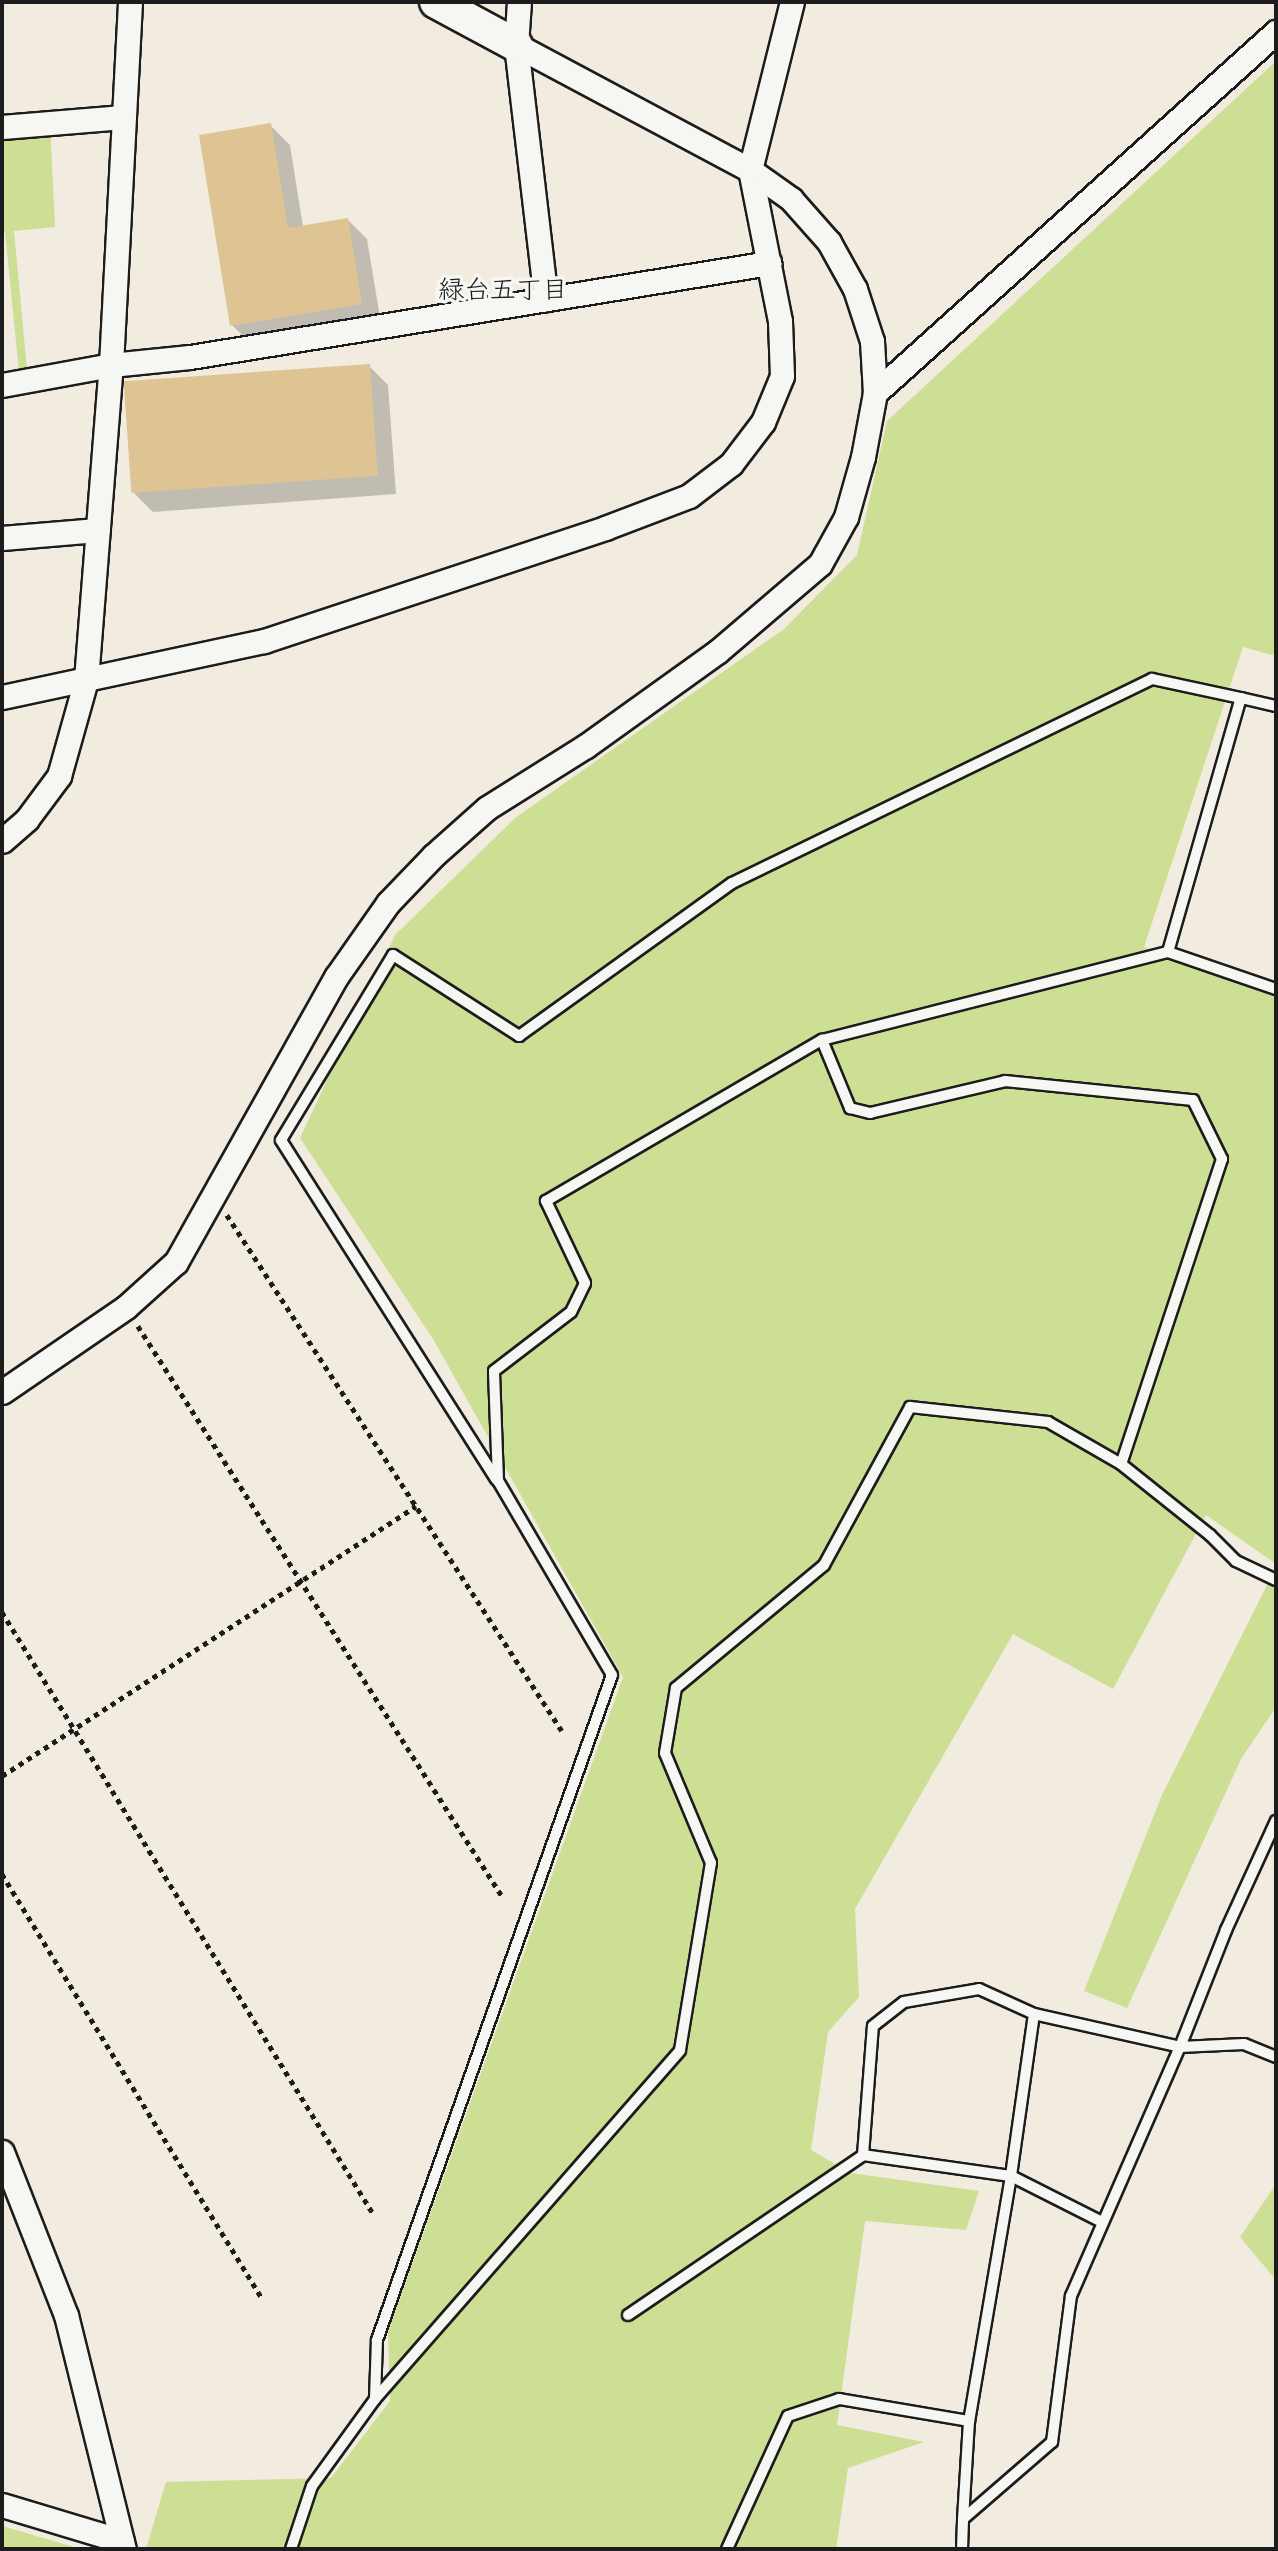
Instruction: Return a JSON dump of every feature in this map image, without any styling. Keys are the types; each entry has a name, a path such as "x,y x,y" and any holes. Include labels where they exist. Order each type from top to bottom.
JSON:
{"street":[{"path":"2,841 27,819 60,776 86,680 111,365 130,2"},
{"path":"2,1392 126,1307 176,1262 215,1197 336,977 388,903 433,856 487,808 586,746 717,652 820,564 846,517 863,457 874,393 872,341 849,277 829,242 791,199 750,170 436,2"},
{"path":"519,2 516,45 546,299"},
{"path":"2,697 264,641 605,528 689,496 731,464 763,422 782,376 780,321 750,170 792,2"},
{"path":"874,393 1276,32"},
{"path":"2,127 124,117"},
{"path":"2,385 111,365 190,357 769,263"},
{"path":"2,538 98,530"},
{"path":"2,2152 66,2315 123,2545"},
{"path":"2,2505 123,2545"}],"lane":[{"path":"375,2399 377,2340 612,1675 498,1482 281,1140 393,956 519,1036 732,883 1152,679 1276,706"},
{"path":"1168,952 1241,698"},
{"path":"498,1482 494,1371 572,1312 585,1283 546,1201 822,1040 1168,952 1276,989"},
{"path":"822,1040 850,1108 870,1113 1005,1081 1193,1100 1222,1159 1121,1464"},
{"path":"290,2549 312,2486 375,2399 680,2050 711,1863 665,1753 676,1688 824,1565 909,1407 1048,1422 1121,1464 1210,1535 1236,1561 1276,1580"},
{"path":"963,2519 1052,2442 1071,2296 1180,2047 1226,1930 1276,1821"},
{"path":"863,2155 873,2026 904,2001 979,1989 1034,2014 1180,2047 1244,2044 1276,2057"},
{"path":"962,2549 969,2421 1011,2176 1034,2014"},
{"path":"628,2315 863,2155 1011,2176 1102,2222"},
{"path":"727,2549 788,2416 839,2399 969,2421"}],"path":[{"path":"215,1197 562,1731"},
{"path":"126,1307 502,1896"},
{"path":"2,1776 416,1506"},
{"path":"2,1612 374,2216"},
{"path":"2,1874 261,2297"}],"green space":[{"path":"1276,61 1276,656 1243,647 1144,947 1276,995 1276,1564 1206,1515 1113,1689 1013,1634 855,1909 859,1997 828,2032 811,2150 851,2173 979,2191 966,2230 865,2221 837,2425 924,2442 848,2468 836,2549 146,2549 166,2482 331,2478 390,2401 388,2332 623,1677 433,1339 300,1138 395,935 515,818 784,629 857,555 887,421"},
{"path":"50,123 55,227 14,231 28,380 20,382 5,232 2,231 2,127"},
{"path":"1276,1567 1276,1707 1241,1759 1127,2008 1084,1991 1162,1795"},
{"path":"1276,2184 1276,2280 1240,2237"},
{"path":"2,2526 81,2549 2,2549"}],"building":[{"path":"271,123 288,228 348,218 362,304 230,326 199,135"},
{"path":"370,364 378,476 131,493 124,381"}],"district":[{"name":"緑台五丁目","path":"503,289"}]}
